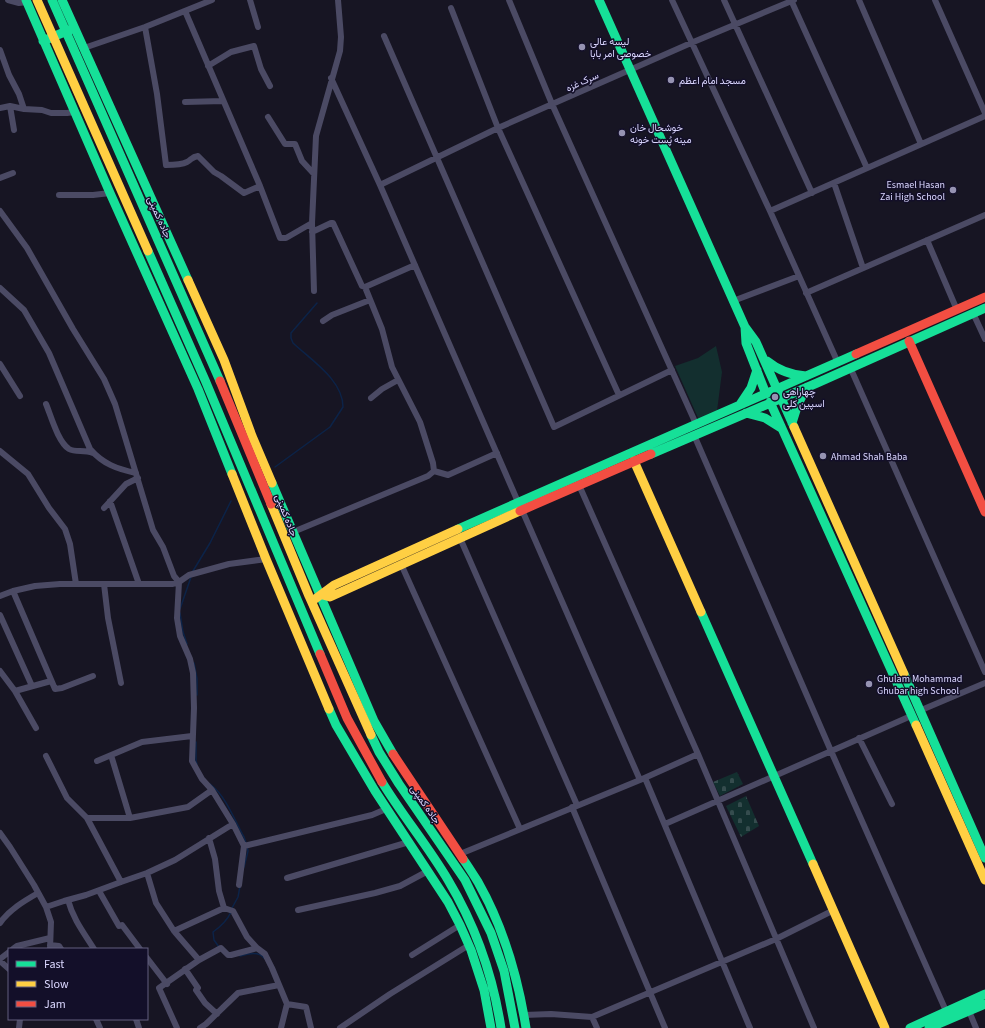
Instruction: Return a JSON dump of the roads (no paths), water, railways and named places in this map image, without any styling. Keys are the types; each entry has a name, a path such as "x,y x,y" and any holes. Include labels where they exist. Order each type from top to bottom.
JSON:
{"main road":[{"path":"37,0 205,380 347,718 364,752 390,795 451,885 464,909 482,951 496,999 501,1028"},
{"name":"جاده کمپنی","path":"52,0 70,29 214,366 318,598 363,719 379,752 465,880 496,931 511,1000 515,1028"},
{"path":"62,0 70,29 84,48 224,360 252,436 293,532 318,598 374,721 392,753 478,882 520,997 526,1028"},
{"path":"599,0 745,328 756,342 780,393 894,665 941,771 985,880"},
{"path":"26,1 198,389 266,559 336,725 355,760 448,902 460,925 469,945 484,990 491,1028"},
{"path":"43,41 70,29"},
{"path":"318,598 327,589 334,585 475,527 562,488 696,424 739,406 780,393 808,376 985,297"},
{"path":"780,393 807,387 985,308"},
{"path":"745,328 746,343 768,398 894,665"},
{"path":"909,342 985,512"},
{"path":"765,360 774,368 794,375 808,376"},
{"path":"739,406 753,385 757,370"},
{"path":"792,423 794,413 801,396 807,387"},
{"path":"562,488 579,485 746,413 768,398"},
{"path":"746,413 760,415 774,421 782,429"},
{"path":"634,461 885,1028"},
{"path":"288,611 318,598 330,597 460,538 475,527"},
{"path":"941,771 985,858"},
{"path":"910,1028 985,994"},
{"path":"511,1000 520,997"},
{"path":"929,1028 945,1025 969,1011 985,1004"}],"street":[{"path":"8,0 19,3 26,1"},
{"path":"84,48 145,27 212,0"},
{"path":"250,0 258,27"},
{"path":"314,291 312,223 316,136 340,51 338,0"},
{"path":"509,0 552,104 696,424"},
{"path":"672,0 770,211 838,363"},
{"path":"724,0 812,192"},
{"path":"792,0 867,168"},
{"name":"سرک غزه","path":"380,185 498,128 792,0"},
{"path":"859,0 921,144"},
{"path":"934,0 985,113"},
{"path":"451,8 498,128 619,395"},
{"path":"185,11 260,186 280,238 286,238 312,223"},
{"path":"145,27 157,94 166,165 181,164 193,157 198,156 214,172 244,193 260,186"},
{"path":"384,36 554,427 672,370"},
{"path":"208,66 231,52 254,46 261,68 270,86"},
{"path":"0,50 24,109"},
{"path":"332,78 520,506 642,779 665,824 750,1028"},
{"path":"185,102 223,101"},
{"path":"0,108 10,106 24,109 42,110 51,113 74,112"},
{"path":"10,106 14,130"},
{"path":"770,211 985,116"},
{"path":"268,117 285,144 295,144 302,161 314,174"},
{"path":"0,178 13,173"},
{"path":"834,183 863,268"},
{"path":"59,195 93,195 110,192"},
{"path":"0,211 27,248 73,329 104,379 116,404 153,530 163,548 174,576 179,582 177,618 180,636 190,659 194,677 192,761 202,779 212,790 233,824 244,846 239,884"},
{"path":"806,293 984,215 985,223"},
{"path":"312,232 331,222 333,223 362,286 365,287 382,329 392,368 420,422 434,464 434,471"},
{"path":"927,240 957,310"},
{"path":"365,287 415,265"},
{"path":"733,301 799,276"},
{"path":"0,288 24,310 48,353 90,449 96,456 117,469 136,476"},
{"path":"323,321 332,315 370,300"},
{"path":"973,313 985,339"},
{"path":"0,364 20,396"},
{"path":"850,367 985,672"},
{"path":"371,398 382,389 398,380"},
{"path":"46,404 61,442 69,449 79,451 86,450 93,453"},
{"path":"694,435 946,1011"},
{"path":"0,452 28,474 49,508 65,529 70,544 76,584"},
{"path":"434,471 448,475 497,452"},
{"path":"293,532 428,476 434,471"},
{"path":"104,508 126,484 136,476"},
{"path":"579,485 698,754 814,1028"},
{"path":"110,501 139,584"},
{"path":"460,538 575,806 665,1028"},
{"path":"0,596 13,591 35,586 76,584 172,584 179,582 192,574 229,564 266,559"},
{"path":"401,564 520,829"},
{"path":"104,584 108,618 121,683"},
{"path":"13,591 55,688 62,688 93,676"},
{"path":"0,615 32,686"},
{"path":"0,671 36,728"},
{"path":"14,691 51,681"},
{"path":"665,824 915,713 985,684"},
{"path":"98,761 142,742 192,736"},
{"path":"859,738 892,804"},
{"path":"460,854 642,779 698,754"},
{"path":"111,755 130,818"},
{"path":"46,756 67,798 87,818 121,882"},
{"path":"87,818 130,818 188,807 212,790"},
{"path":"244,846 372,815 386,809"},
{"path":"46,907 99,891 147,873 175,860 208,838 233,824"},
{"path":"0,833 34,885 46,907 51,922 50,947 59,946 60,948"},
{"path":"208,838 215,858 219,891 224,908"},
{"path":"287,878 409,842"},
{"path":"298,910 400,886 428,871"},
{"path":"147,873 156,903 174,931 199,960"},
{"path":"99,891 119,926 122,925 139,948"},
{"path":"0,923 4,917 28,899 38,894"},
{"path":"68,900 76,921 93,948"},
{"path":"174,931 224,908 233,911 247,937 265,954 287,1004 281,1028"},
{"path":"524,1015 552,1014 592,1017 776,939 832,911"},
{"path":"412,955 460,925"},
{"path":"14,948 17,946 50,938"},
{"path":"340,1028 390,994 469,945"},
{"path":"177,1028 158,988 167,984 199,960 218,950 231,955 257,948"},
{"path":"8,953 0,960 8,968"},
{"path":"148,959 167,984"},
{"path":"185,969 198,988 196,990 202,1000 217,1014"},
{"path":"200,1028 217,1014 238,993 279,985"},
{"path":"287,1004 306,1007 311,1028"},
{"path":"969,1011 976,1028"},
{"path":"592,1017 597,1028"}],"waterway":[{"path":"275,467 330,427 343,407 342,397 332,379 293,343 291,338 291,333 317,303"},
{"path":"193,571 210,543 231,501"},
{"path":"180,609 191,577"},
{"path":"180,613 183,632 187,644"},
{"path":"194,663 197,679 197,695"},
{"path":"196,742 197,764"},
{"path":"210,784 226,802 246,843"},
{"path":"244,867 248,851 247,847"},
{"path":"232,908 238,897 240,886"},
{"path":"219,947 214,940 213,932 223,924 231,912"},
{"path":"240,956 259,954 264,958"}],"place":[{"name":"لیسه عالی خصوصی امر بابا","path":"582,47"},
{"name":"مسجد امام اعظم","path":"671,80"},
{"name":"خوشحال خان مینه پُست خونه","path":"622,133"},
{"name":"Esmael Hasan Zai High School","path":"953,190"},
{"name":"چهاراهی اسپین کلی","path":"775,397"},
{"name":"Ahmad Shah Baba","path":"823,456"},
{"name":"Ghulam Mohammad Ghubar high School","path":"869,684"}]}
